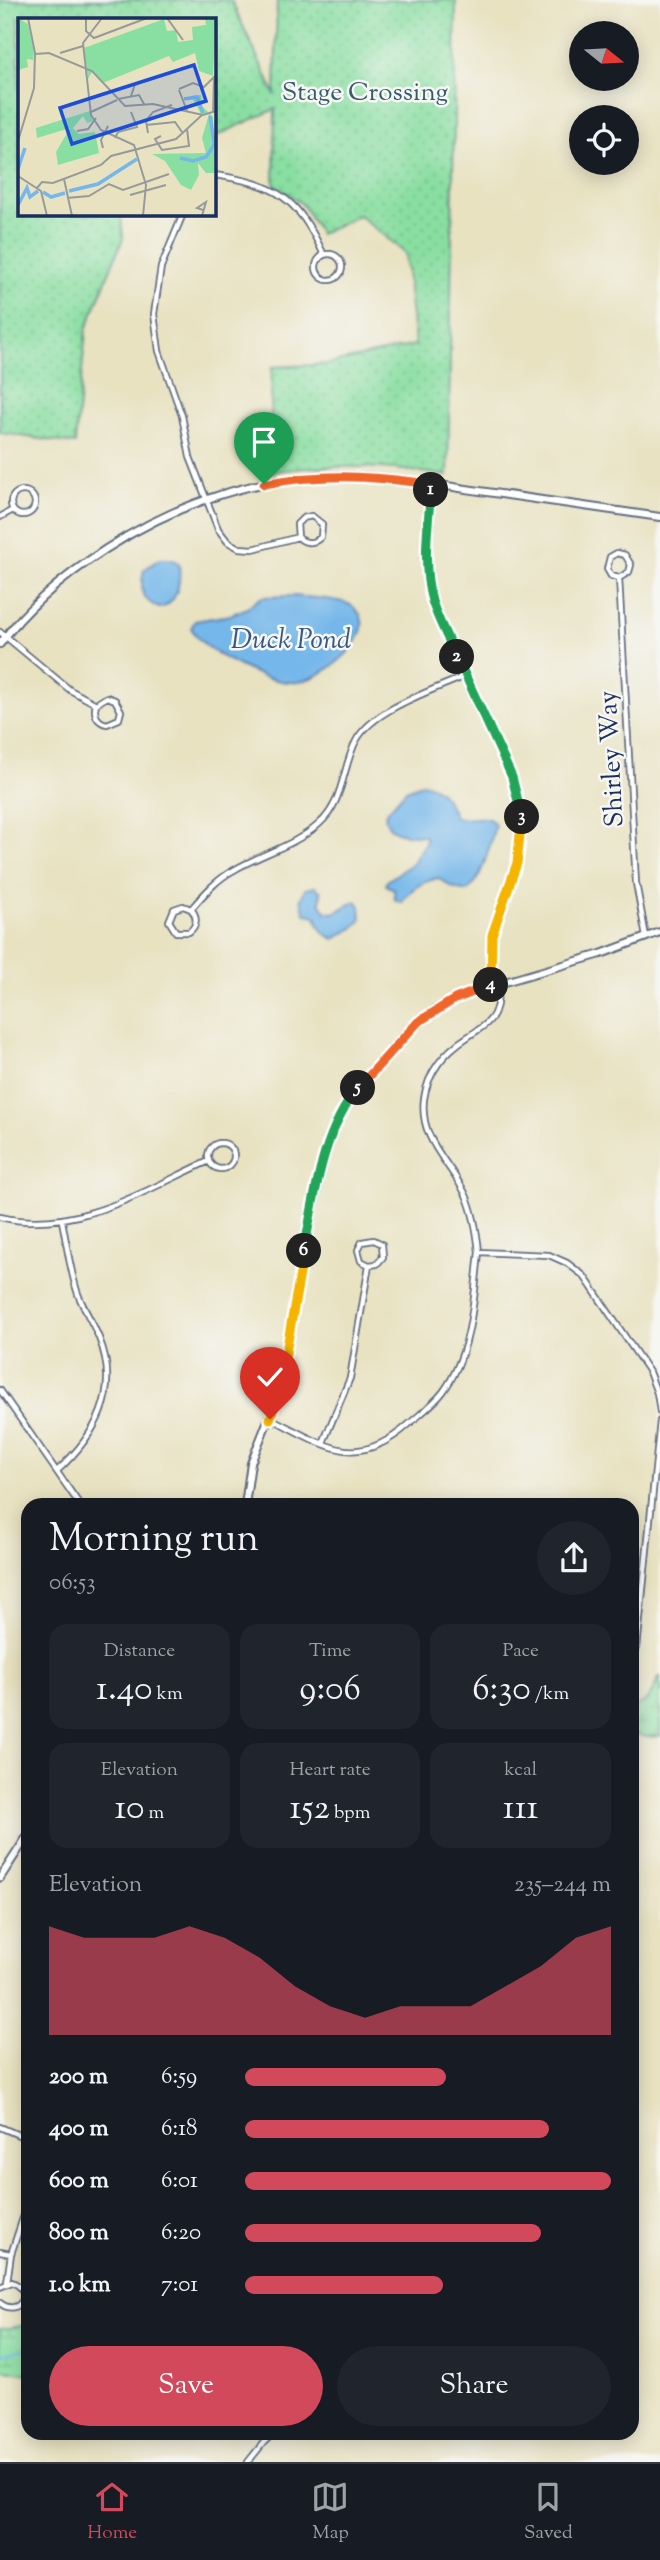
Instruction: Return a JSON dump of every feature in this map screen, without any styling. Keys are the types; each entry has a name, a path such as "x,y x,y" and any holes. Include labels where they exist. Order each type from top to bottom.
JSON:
{"street":[{"path":"215,175 255,183 288,200 310,225 324,255"},
{"path":"183,215 158,278 155,325 159,351 182,416 187,451 221,534 239,548 259,548 298,537 309,543 318,540 323,533 322,524 312,516 303,518 298,524 298,537"},
{"path":"324,255 333,255 340,260 342,268 336,278 324,279 318,274 318,261 324,255"},
{"path":"0,644 2,635 80,566 147,524 207,498 264,484 317,476 350,475 660,517"},
{"path":"270,1419 323,1443 348,1450 376,1445 402,1430 443,1392 465,1347 479,1252 475,1223 459,1183 430,1139 424,1107 426,1090 437,1065 453,1047 492,1018 497,1004 492,935 517,863 522,813 512,777 439,620 429,587 427,571 430,484"},
{"path":"27,491 33,496 35,504 28,514 20,515 13,510 10,503 15,492 27,491"},
{"path":"0,517 13,510"},
{"name":"Shirley Way","path":"617,554 625,555 631,565 629,572 619,578 611,576 606,565 610,557 617,554"},
{"name":"Shirley Way","path":"619,578 636,883 646,937"},
{"path":"2,635 70,690 96,705"},
{"path":"191,909 226,875 309,832 326,817 338,796 357,740 373,721 465,676"},
{"path":"107,697 115,699 121,706 121,715 115,722 103,723 94,713 96,705 107,697"},
{"path":"183,906 191,909 195,926 184,933 176,932 169,921 171,912 183,906"},
{"path":"246,1498 251,1463 279,1392 316,1193 329,1140 337,1120 369,1074 418,1022 455,999 601,954 660,932"},
{"path":"218,1144 227,1144 233,1150 234,1158 227,1168 219,1169 209,1161 209,1153 218,1144"},
{"path":"0,1217 30,1222 62,1221 102,1209 209,1161"},
{"path":"57,1471 82,1446 96,1425 106,1380 102,1347 78,1293 62,1221"},
{"path":"374,1240 382,1244 383,1257 377,1264 369,1265 361,1262 358,1250 362,1242 374,1240"},
{"path":"479,1252 549,1255 568,1263 584,1276 649,1372 657,1393 660,1412"},
{"path":"323,1443 350,1378 369,1265"},
{"path":"0,1391 75,1498"},
{"path":"639,1635 660,1421"},
{"path":"0,1878 21,1846"},
{"path":"0,2127 21,2136"},
{"path":"0,2287 7,2282 10,2254 21,2223"},
{"path":"0,2252 10,2254"},
{"path":"7,2282 20,2286 21,2290"},
{"path":"0,2303 6,2308 15,2307 21,2300"},
{"path":"248,2462 268,2440"}],"green space":[{"name":"Stage Crossing","path":"0,0 231,0 275,95 277,0 456,0 448,476 359,467 315,467 270,472 272,367 329,364 415,345 405,253 359,215 320,234 303,205 274,184 275,109 215,137 215,18 18,18 18,215 121,215 123,238 86,330 75,444 0,433"},
{"path":"660,1676 660,1736 639,1735 639,1704 648,1700"},
{"path":"21,2326 21,2373 0,2369 0,2329"}],"water":[{"path":"159,559 172,559 179,564 179,584 170,602 159,608 145,597 142,583 144,570"},
{"name":"Duck Pond","path":"294,596 347,603 361,616 362,628 348,652 336,663 309,679 290,682 255,673 214,652 191,628 195,621 230,615 245,609 262,597"},
{"path":"423,783 440,791 455,817 486,818 495,824 485,861 472,887 466,891 452,887 438,878 417,886 402,902 395,900 394,889 386,885 387,881 413,863 426,841 425,836 394,831 385,814 406,790"},
{"path":"315,887 321,892 320,902 326,912 334,913 356,901 360,906 361,920 334,939 327,935 316,916 305,914 301,899 305,889"}],"waterway":[{"path":"0,2354 21,2350"}],"route":[{"path":"264,484 317,476 350,475 430,484 427,571 432,601 512,777 520,801 523,823 517,863 492,935 491,986 455,999 418,1022 369,1074 337,1120 329,1140 316,1193 279,1392 270,1419"}]}
